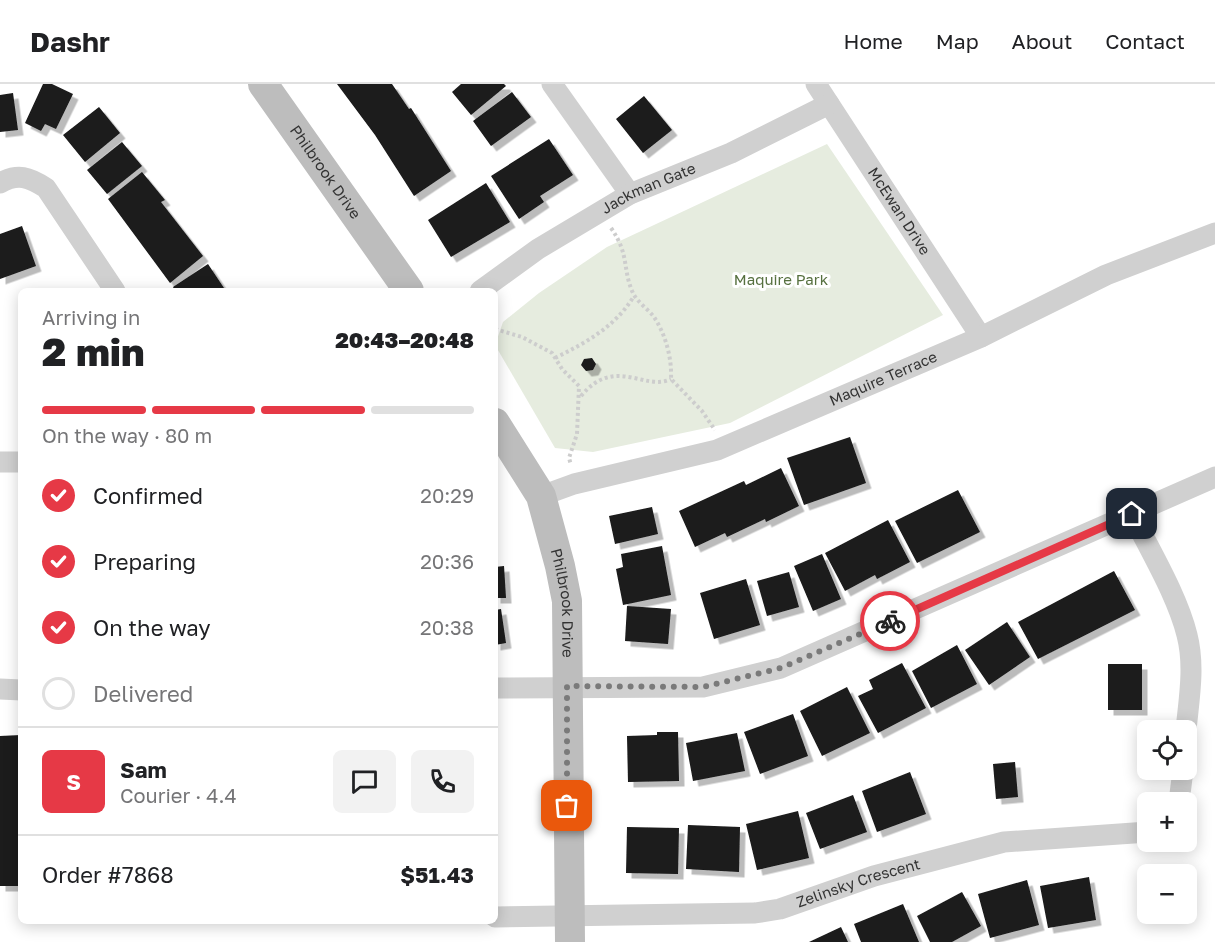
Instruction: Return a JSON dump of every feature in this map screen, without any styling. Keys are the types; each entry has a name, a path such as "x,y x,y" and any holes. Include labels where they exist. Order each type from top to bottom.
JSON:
{"street":[{"name":"Philbrook Drive","path":"262,84 407,288"},
{"path":"552,84 630,194"},
{"name":"McEwan Drive","path":"816,84 981,337"},
{"name":"Jackman Gate","path":"484,288 538,249 630,194 731,153 828,104"},
{"path":"0,183 10,177 28,177 46,188 113,288"},
{"name":"Maquire Terrace","path":"541,496 574,484 724,446 981,337 1106,275 1215,233"},
{"name":"Philbrook Drive","path":"498,428 541,496 567,601 569,929"},
{"path":"0,462 18,462"},
{"path":"498,688 703,687 781,668 1215,477"},
{"path":"1132,514 1182,617 1188,636 1192,669 1187,720"},
{"path":"0,689 18,690"},
{"name":"Zelinsky Crescent","path":"498,917 569,929 755,913 780,909 874,876 1004,842 1137,833"}],"path":[{"path":"600,212 624,249 634,296 655,319 672,362 671,379 711,422 724,446"},
{"path":"555,358 591,340 620,316 634,296"},
{"path":"498,330 522,337 552,353 579,386 577,434 569,458 574,484"},
{"path":"580,396 590,385 611,376 630,375 665,382 671,379"}],"green space":[{"name":"Maquire Park","path":"827,144 943,315 730,423 593,452 555,448 498,350 498,336 503,322 539,293 607,247"}],"building":[{"path":"43,84 52,84 73,94 56,129 45,124 41,131 25,123"},
{"path":"337,84 392,84 409,109 411,108 451,171 414,196 375,135"},
{"path":"461,84 504,84 506,86 471,115 452,92"},
{"path":"512,92 531,117 491,146 473,121"},
{"path":"13,93 18,130 0,132 0,95"},
{"path":"644,96 672,130 643,153 616,119"},
{"path":"99,107 120,133 85,162 63,135"},
{"path":"549,139 573,175 540,196 544,202 519,219 491,176"},
{"path":"122,142 142,166 107,194 87,170"},
{"path":"142,172 165,200 161,202 203,256 170,283 108,199"},
{"path":"486,183 510,222 451,257 428,220"},
{"path":"22,226 36,266 0,279 0,234"},
{"path":"208,264 224,288 174,288"},
{"path":"592,358 596,364 593,370 586,371 581,365 584,359"},
{"path":"850,437 866,483 804,505 787,458"},
{"path":"781,468 799,506 766,522 765,519 727,537 725,533 695,547 679,511 744,481 746,485"},
{"path":"958,490 980,532 917,563 895,521"},
{"path":"652,507 658,534 615,544 609,516"},
{"path":"888,520 910,562 877,579 875,575 845,591 825,553"},
{"path":"662,546 671,595 623,605 616,569 623,567 621,554"},
{"path":"822,554 841,599 813,611 794,566"},
{"path":"504,566 506,598 498,598 498,567"},
{"path":"1114,571 1135,610 1038,659 1018,622"},
{"path":"789,572 799,607 767,616 757,581"},
{"path":"746,579 760,625 714,639 700,593"},
{"path":"627,606 671,609 668,644 625,641"},
{"path":"501,609 506,643 498,644 498,610"},
{"path":"1007,622 1030,657 989,685 965,650"},
{"path":"957,645 977,684 931,708 912,671"},
{"path":"902,663 926,708 878,733 858,696 873,689 869,680"},
{"path":"1108,664 1142,664 1142,710 1108,710"},
{"path":"847,687 870,733 822,756 800,711"},
{"path":"793,714 808,756 760,774 744,732"},
{"path":"657,732 678,732 679,781 628,782 627,736 657,735"},
{"path":"737,733 745,771 693,781 686,743"},
{"path":"18,735 18,886 0,886 0,736"},
{"path":"1015,762 1018,797 996,799 993,764"},
{"path":"910,772 926,814 877,832 862,791"},
{"path":"853,795 867,832 820,849 806,813"},
{"path":"798,811 809,858 757,870 746,824"},
{"path":"688,825 740,827 739,872 686,869"},
{"path":"627,827 679,828 678,874 626,873"},
{"path":"1089,877 1096,920 1048,928 1040,886"},
{"path":"1027,880 1039,925 990,938 978,894"},
{"path":"962,892 981,926 952,942 930,942 917,916"},
{"path":"903,904 919,942 861,942 854,924"},
{"path":"841,927 848,942 809,942"}],"way so far":[{"path":"567,806 567,686 703,687 781,668 890,621"}],"route":[{"path":"890,621 1132,514"}]}
